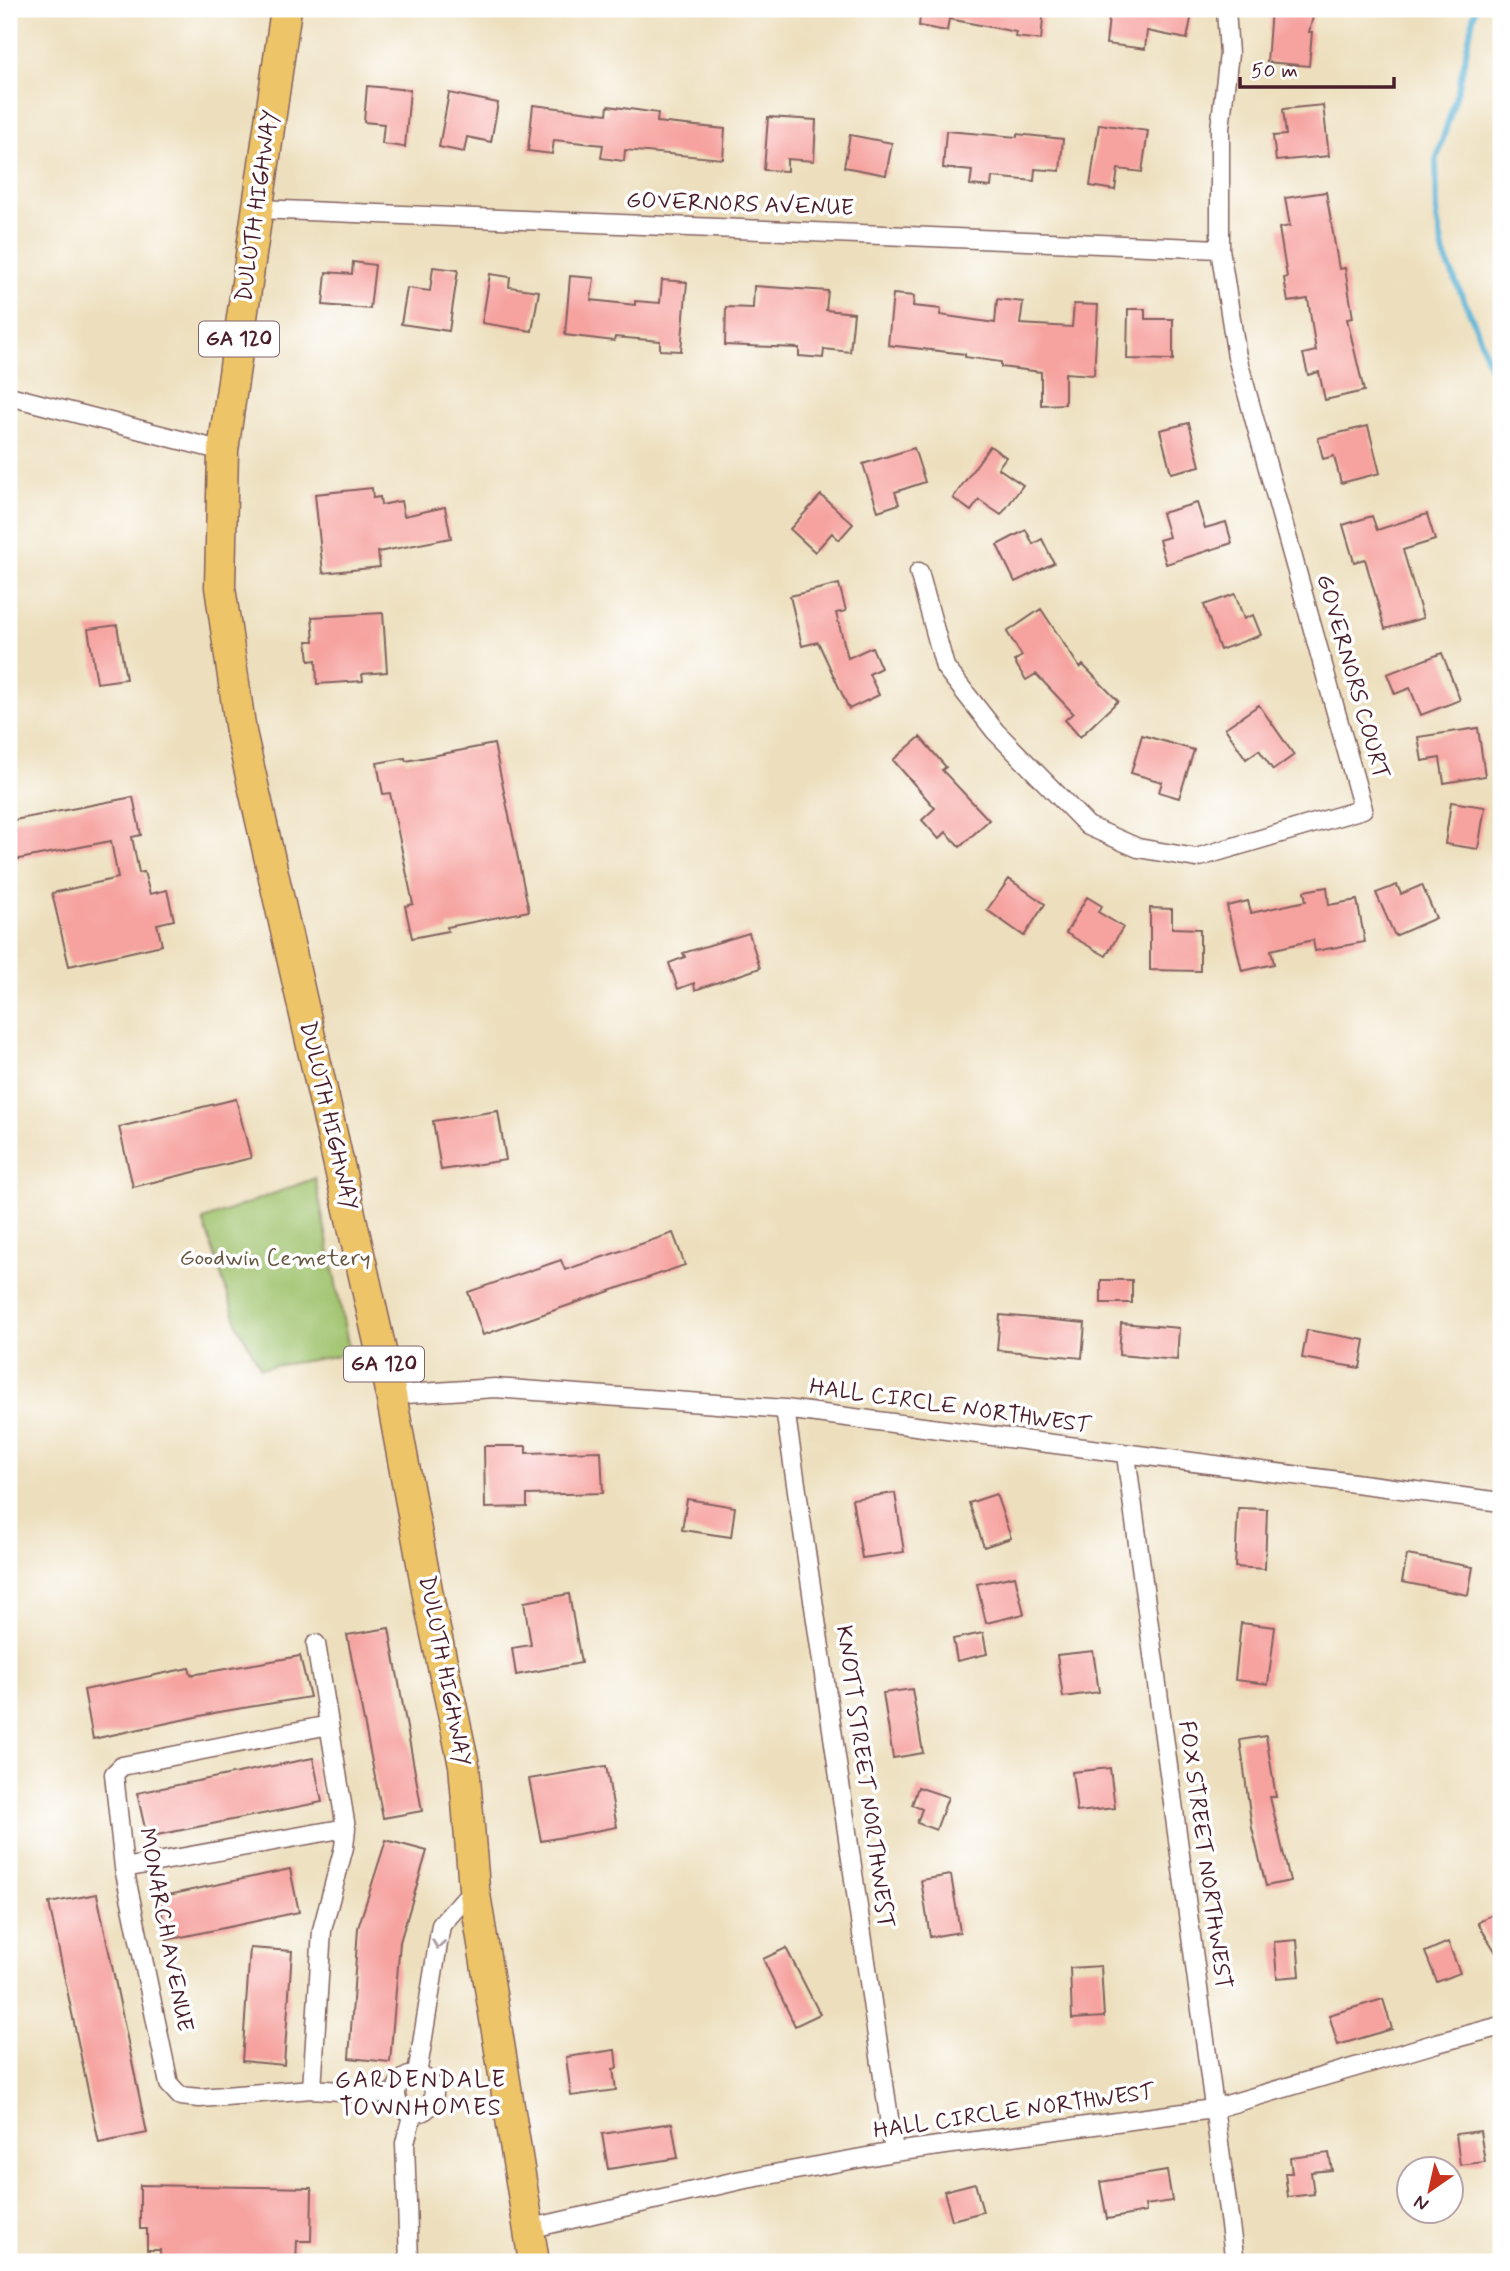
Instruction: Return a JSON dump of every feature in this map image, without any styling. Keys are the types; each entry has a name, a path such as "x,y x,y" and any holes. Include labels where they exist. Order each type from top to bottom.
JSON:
{"main road":[{"name":"DULUTH HIGHWAY","path":"286,9 223,451 220,587 241,732 391,1395 430,1606 464,1765 474,1888 534,2262"}],"street":[{"name":"GOVERNORS COURT","path":"919,572 945,667 995,731 1088,826 1138,848 1196,858 1363,809 1237,356 1220,249 1220,128 1229,54 1226,9"},
{"name":"GOVERNORS AVENUE","path":"258,209 1220,249"},
{"path":"9,396 223,451"},
{"name":"HALL CIRCLE NORTHWEST","path":"391,1395 495,1388 785,1409 1501,1502"},
{"name":"KNOTT STREET NORTHWEST","path":"785,1409 894,2152"},
{"name":"FOX STREET NORTHWEST","path":"1126,1455 1235,2262"},
{"path":"312,2089 322,1930 344,1847 346,1828 316,1644"},
{"name":"MONARCH AVENUE","path":"329,1726 122,1766 114,1774 124,1868 169,2084 180,2096 201,2098 312,2089 396,2095"},
{"path":"124,1868 346,1828"},
{"path":"417,2075 441,1925 474,1888"},
{"name":"HALL CIRCLE NORTHWEST","path":"528,2229 741,2180 894,2152 1213,2109 1501,2026"},
{"path":"417,2075 430,2083 433,2098 423,2110 413,2112 399,2105 396,2095 402,2080 417,2075"},
{"path":"409,2262 405,2143 413,2112"}],"green space":[{"name":"Goodwin Cemetery","path":"315,1178 350,1354 261,1368 238,1326 203,1220"}],"building":[{"path":"921,9 1044,9 1041,40 1015,37 1016,32 949,19 947,31 919,26"},
{"path":"1110,9 1193,9 1187,39 1147,31 1145,49 1106,44"},
{"path":"1271,9 1315,9 1309,32 1312,32 1309,66 1267,62"},
{"path":"367,86 410,90 405,147 382,144 384,124 364,122"},
{"path":"449,93 498,103 491,142 467,137 464,152 439,147"},
{"path":"533,105 607,114 608,106 658,113 657,122 725,129 723,159 625,150 624,161 601,158 603,145 554,140 552,154 528,151"},
{"path":"1323,105 1329,156 1276,161 1273,136 1286,135 1283,109"},
{"path":"768,117 816,120 814,161 787,159 787,171 764,170"},
{"path":"1099,124 1148,131 1142,172 1118,169 1115,190 1090,186"},
{"path":"946,131 1063,139 1060,171 1035,169 1034,181 992,177 991,187 970,185 972,171 943,168"},
{"path":"850,135 892,143 886,175 844,167"},
{"path":"1326,192 1339,269 1345,268 1353,318 1347,319 1364,391 1325,400 1319,372 1308,375 1303,354 1316,351 1308,299 1288,302 1279,228 1290,226 1285,198"},
{"path":"353,262 375,265 370,309 323,305 326,272 352,274"},
{"path":"433,267 458,270 449,331 401,324 407,288 430,291"},
{"path":"490,274 510,277 509,287 539,291 532,331 482,323"},
{"path":"570,276 594,278 591,300 635,305 635,301 660,303 662,280 687,282 681,351 660,350 660,341 615,337 614,341 565,335"},
{"path":"754,286 828,291 826,310 854,313 850,352 824,349 823,358 799,356 799,348 725,345 726,307 753,308"},
{"path":"893,294 914,296 913,306 941,309 940,315 995,323 997,299 1023,302 1020,324 1072,327 1074,304 1098,305 1094,375 1065,373 1065,404 1041,405 1041,372 1001,367 1001,362 965,357 965,354 888,345"},
{"path":"1128,309 1145,309 1145,319 1173,319 1173,360 1127,359"},
{"path":"1189,423 1200,466 1171,473 1160,430"},
{"path":"1368,426 1380,473 1341,483 1334,456 1323,459 1318,438"},
{"path":"990,446 1006,457 998,468 1023,485 1001,515 979,500 971,511 953,498"},
{"path":"914,448 925,482 895,492 899,504 878,511 863,464"},
{"path":"372,488 373,498 380,497 381,505 401,501 404,516 445,507 451,538 378,552 380,567 323,573 315,494"},
{"path":"821,495 853,524 839,540 832,533 815,552 790,529"},
{"path":"1197,503 1205,528 1226,522 1232,543 1166,564 1159,540 1169,537 1162,513"},
{"path":"1427,514 1435,540 1403,550 1423,618 1385,629 1365,559 1354,562 1343,525 1372,516 1377,530"},
{"path":"1026,530 1033,544 1042,539 1054,563 1015,582 997,545"},
{"path":"839,584 846,611 836,613 848,658 872,647 881,668 869,674 879,695 849,709 818,642 802,646 790,596"},
{"path":"1235,594 1244,619 1253,615 1261,635 1220,650 1204,605"},
{"path":"1041,609 1080,668 1083,665 1118,701 1080,737 1065,720 1073,713 1036,674 1026,680 1014,661 1022,656 1007,632"},
{"path":"383,613 387,672 362,674 363,681 317,684 316,660 309,661 307,641 314,641 312,617"},
{"path":"117,625 126,679 97,683 88,629"},
{"path":"1442,653 1460,700 1421,715 1410,688 1395,694 1387,674"},
{"path":"1259,705 1294,755 1273,770 1259,750 1246,759 1225,728"},
{"path":"1478,728 1485,776 1444,783 1440,758 1422,761 1418,737"},
{"path":"1142,735 1194,750 1179,798 1159,792 1162,782 1131,773"},
{"path":"920,737 946,767 942,770 989,820 960,847 946,832 939,839 922,820 935,808 893,760"},
{"path":"494,744 529,911 447,927 448,931 412,938 405,906 413,904 390,793 383,794 377,763 405,758 406,761"},
{"path":"133,797 141,835 132,837 139,873 144,872 150,894 167,890 174,920 157,924 162,945 69,966 52,893 118,878 111,841 9,861 9,821"},
{"path":"1451,802 1485,807 1478,849 1445,844"},
{"path":"1009,879 1045,904 1024,936 987,910"},
{"path":"1397,885 1401,894 1422,885 1436,918 1395,936 1376,893"},
{"path":"1327,887 1329,905 1357,900 1365,942 1315,951 1313,940 1271,950 1274,964 1242,971 1227,906 1248,901 1251,913 1306,901 1304,891"},
{"path":"1087,897 1102,906 1098,912 1123,927 1106,956 1066,933"},
{"path":"1150,908 1172,909 1172,928 1200,929 1200,971 1150,970"},
{"path":"749,933 760,968 695,990 694,983 678,989 669,963 685,957 683,953"},
{"path":"236,1099 251,1158 133,1187 119,1127"},
{"path":"498,1111 506,1160 441,1170 433,1121"},
{"path":"673,1233 685,1265 483,1335 468,1292 561,1260 565,1270"},
{"path":"1101,1280 1132,1280 1132,1303 1101,1303"},
{"path":"1000,1315 1085,1323 1082,1358 997,1350"},
{"path":"1121,1323 1179,1328 1177,1360 1119,1355"},
{"path":"1307,1330 1365,1340 1360,1368 1302,1358"},
{"path":"484,1446 526,1446 526,1453 601,1451 603,1493 527,1495 527,1507 485,1508"},
{"path":"895,1493 904,1552 862,1558 852,1499"},
{"path":"996,1494 1011,1538 984,1547 969,1503"},
{"path":"687,1499 735,1507 731,1537 682,1530"},
{"path":"1238,1508 1267,1509 1265,1569 1235,1567"},
{"path":"1407,1555 1473,1567 1468,1595 1402,1582"},
{"path":"1015,1576 1024,1614 986,1623 977,1584"},
{"path":"569,1594 581,1663 516,1675 512,1648 531,1645 524,1602"},
{"path":"1241,1623 1275,1627 1268,1684 1235,1680"},
{"path":"389,1628 422,1811 383,1818 347,1635"},
{"path":"983,1633 987,1654 957,1661 953,1639"},
{"path":"1093,1651 1099,1692 1063,1697 1057,1655"},
{"path":"300,1656 310,1697 219,1712 93,1739 84,1690 189,1668 191,1675"},
{"path":"912,1689 923,1753 893,1758 883,1693"},
{"path":"1266,1736 1276,1797 1270,1797 1290,1881 1266,1886 1252,1828 1240,1740"},
{"path":"313,1758 322,1802 147,1837 137,1793"},
{"path":"606,1766 617,1827 541,1841 529,1779"},
{"path":"1110,1768 1115,1808 1077,1812 1072,1772"},
{"path":"918,1787 948,1797 936,1830 917,1823 922,1809 912,1805"},
{"path":"386,1840 427,1851 400,1942 390,2062 349,2058 358,1928"},
{"path":"290,1869 299,1912 167,1940 159,1897"},
{"path":"951,1875 960,1932 930,1937 921,1880"},
{"path":"97,1894 147,2133 99,2143 49,1903"},
{"path":"1501,1908 1501,1961 1478,1923"},
{"path":"1297,1940 1300,1976 1277,1978 1274,1942"},
{"path":"1448,1942 1460,1973 1437,1982 1425,1952"},
{"path":"250,1948 292,1951 284,2065 242,2061"},
{"path":"786,1948 820,2014 795,2026 763,1959"},
{"path":"1101,1966 1104,2017 1072,2019 1070,1968"},
{"path":"1383,1999 1392,2029 1338,2045 1329,2015"},
{"path":"615,2050 617,2068 613,2069 616,2090 571,2096 566,2057"},
{"path":"672,2123 678,2158 608,2169 602,2134"},
{"path":"1480,2131 1485,2162 1464,2165 1464,2156 1459,2156 1456,2134"},
{"path":"1329,2153 1332,2170 1311,2172 1314,2194 1288,2197 1285,2173 1292,2173 1290,2158"},
{"path":"1167,2171 1172,2201 1145,2205 1146,2212 1107,2219 1100,2182"},
{"path":"975,2183 983,2212 952,2220 944,2191"},
{"path":"140,2185 312,2188 311,2241 297,2241 296,2262 160,2262 160,2250 147,2250 147,2229 140,2229"}],"waterway":[{"path":"1475,9 1459,86 1436,161 1437,219 1444,255 1476,327 1501,400"}],"district":[{"name":"GARDENDALE TOWNHOMES","path":"421,2094"}]}
